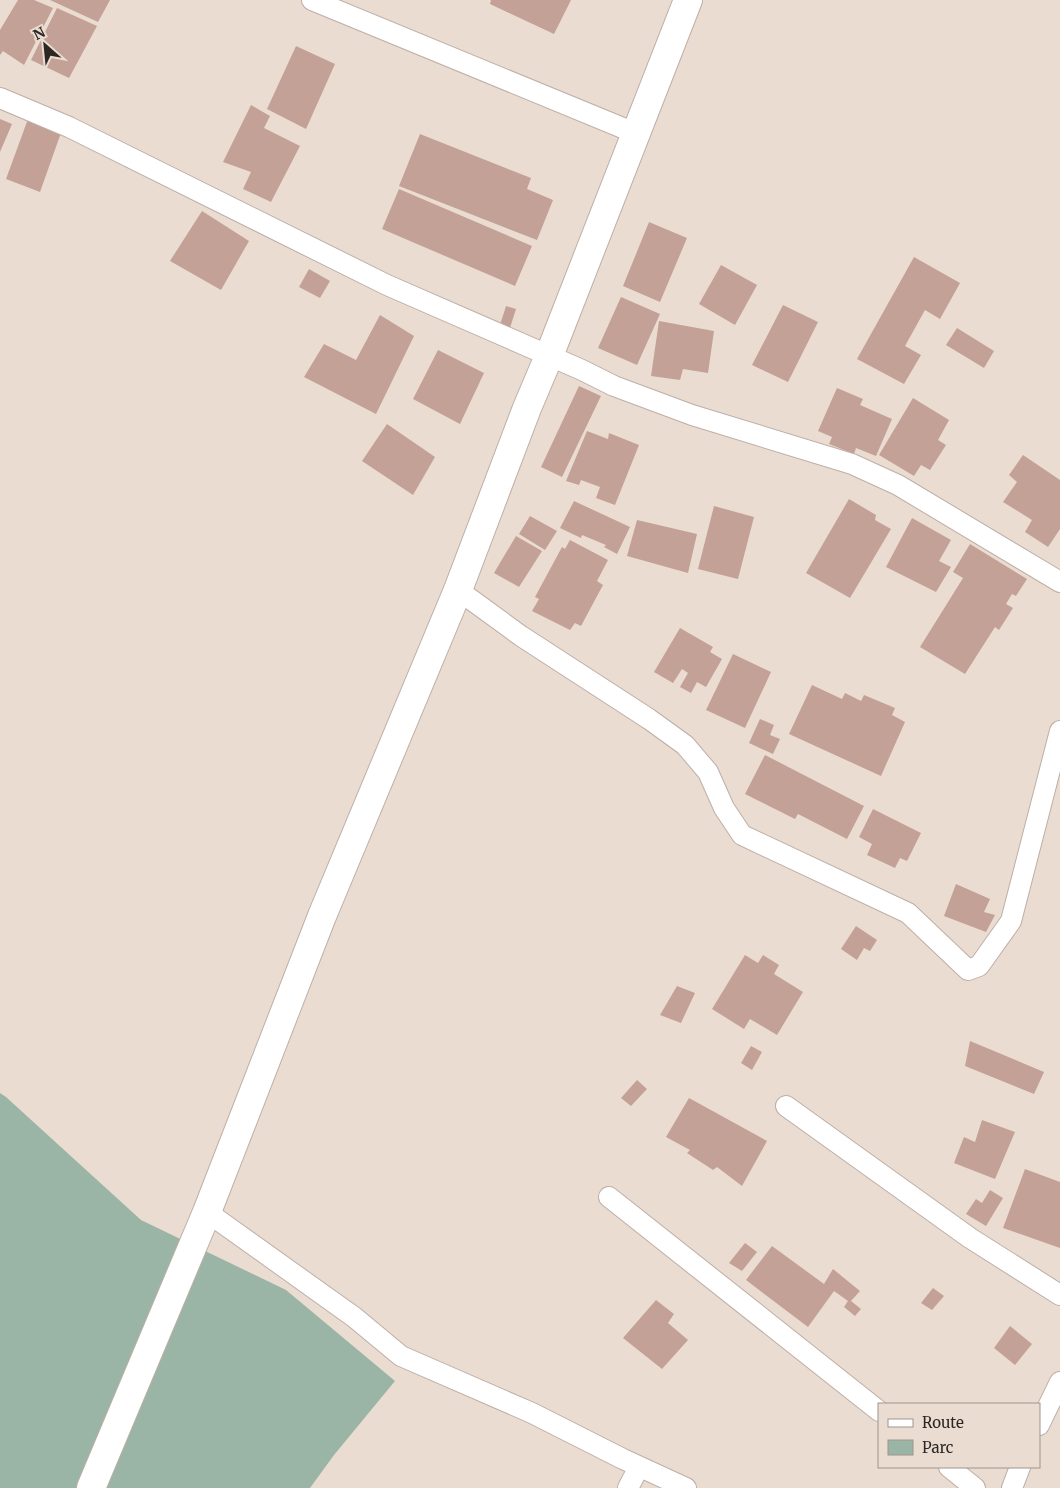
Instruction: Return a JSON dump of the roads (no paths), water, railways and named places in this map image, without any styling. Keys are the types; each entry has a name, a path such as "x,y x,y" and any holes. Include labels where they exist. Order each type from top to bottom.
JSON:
{"main road":[{"path":"91,1488 206,1212 322,916 458,590 527,408 688,0"}],"street":[{"path":"312,0 635,133"},
{"path":"0,98 69,127 387,286 614,386 692,415 852,464 898,485 1060,582"},
{"path":"458,590 522,636 649,719 685,746 708,772 724,808 742,835 908,913 968,970 979,966 1011,921 1060,731"},
{"path":"786,1106 970,1238 1060,1295"},
{"path":"608,1197 878,1410"},
{"path":"206,1212 354,1317 401,1356 532,1413 639,1467 686,1488"},
{"path":"1040,1424 1060,1382"},
{"path":"628,1488 639,1467"},
{"path":"950,1468 975,1488"},
{"path":"1012,1488 1020,1468"}]}
